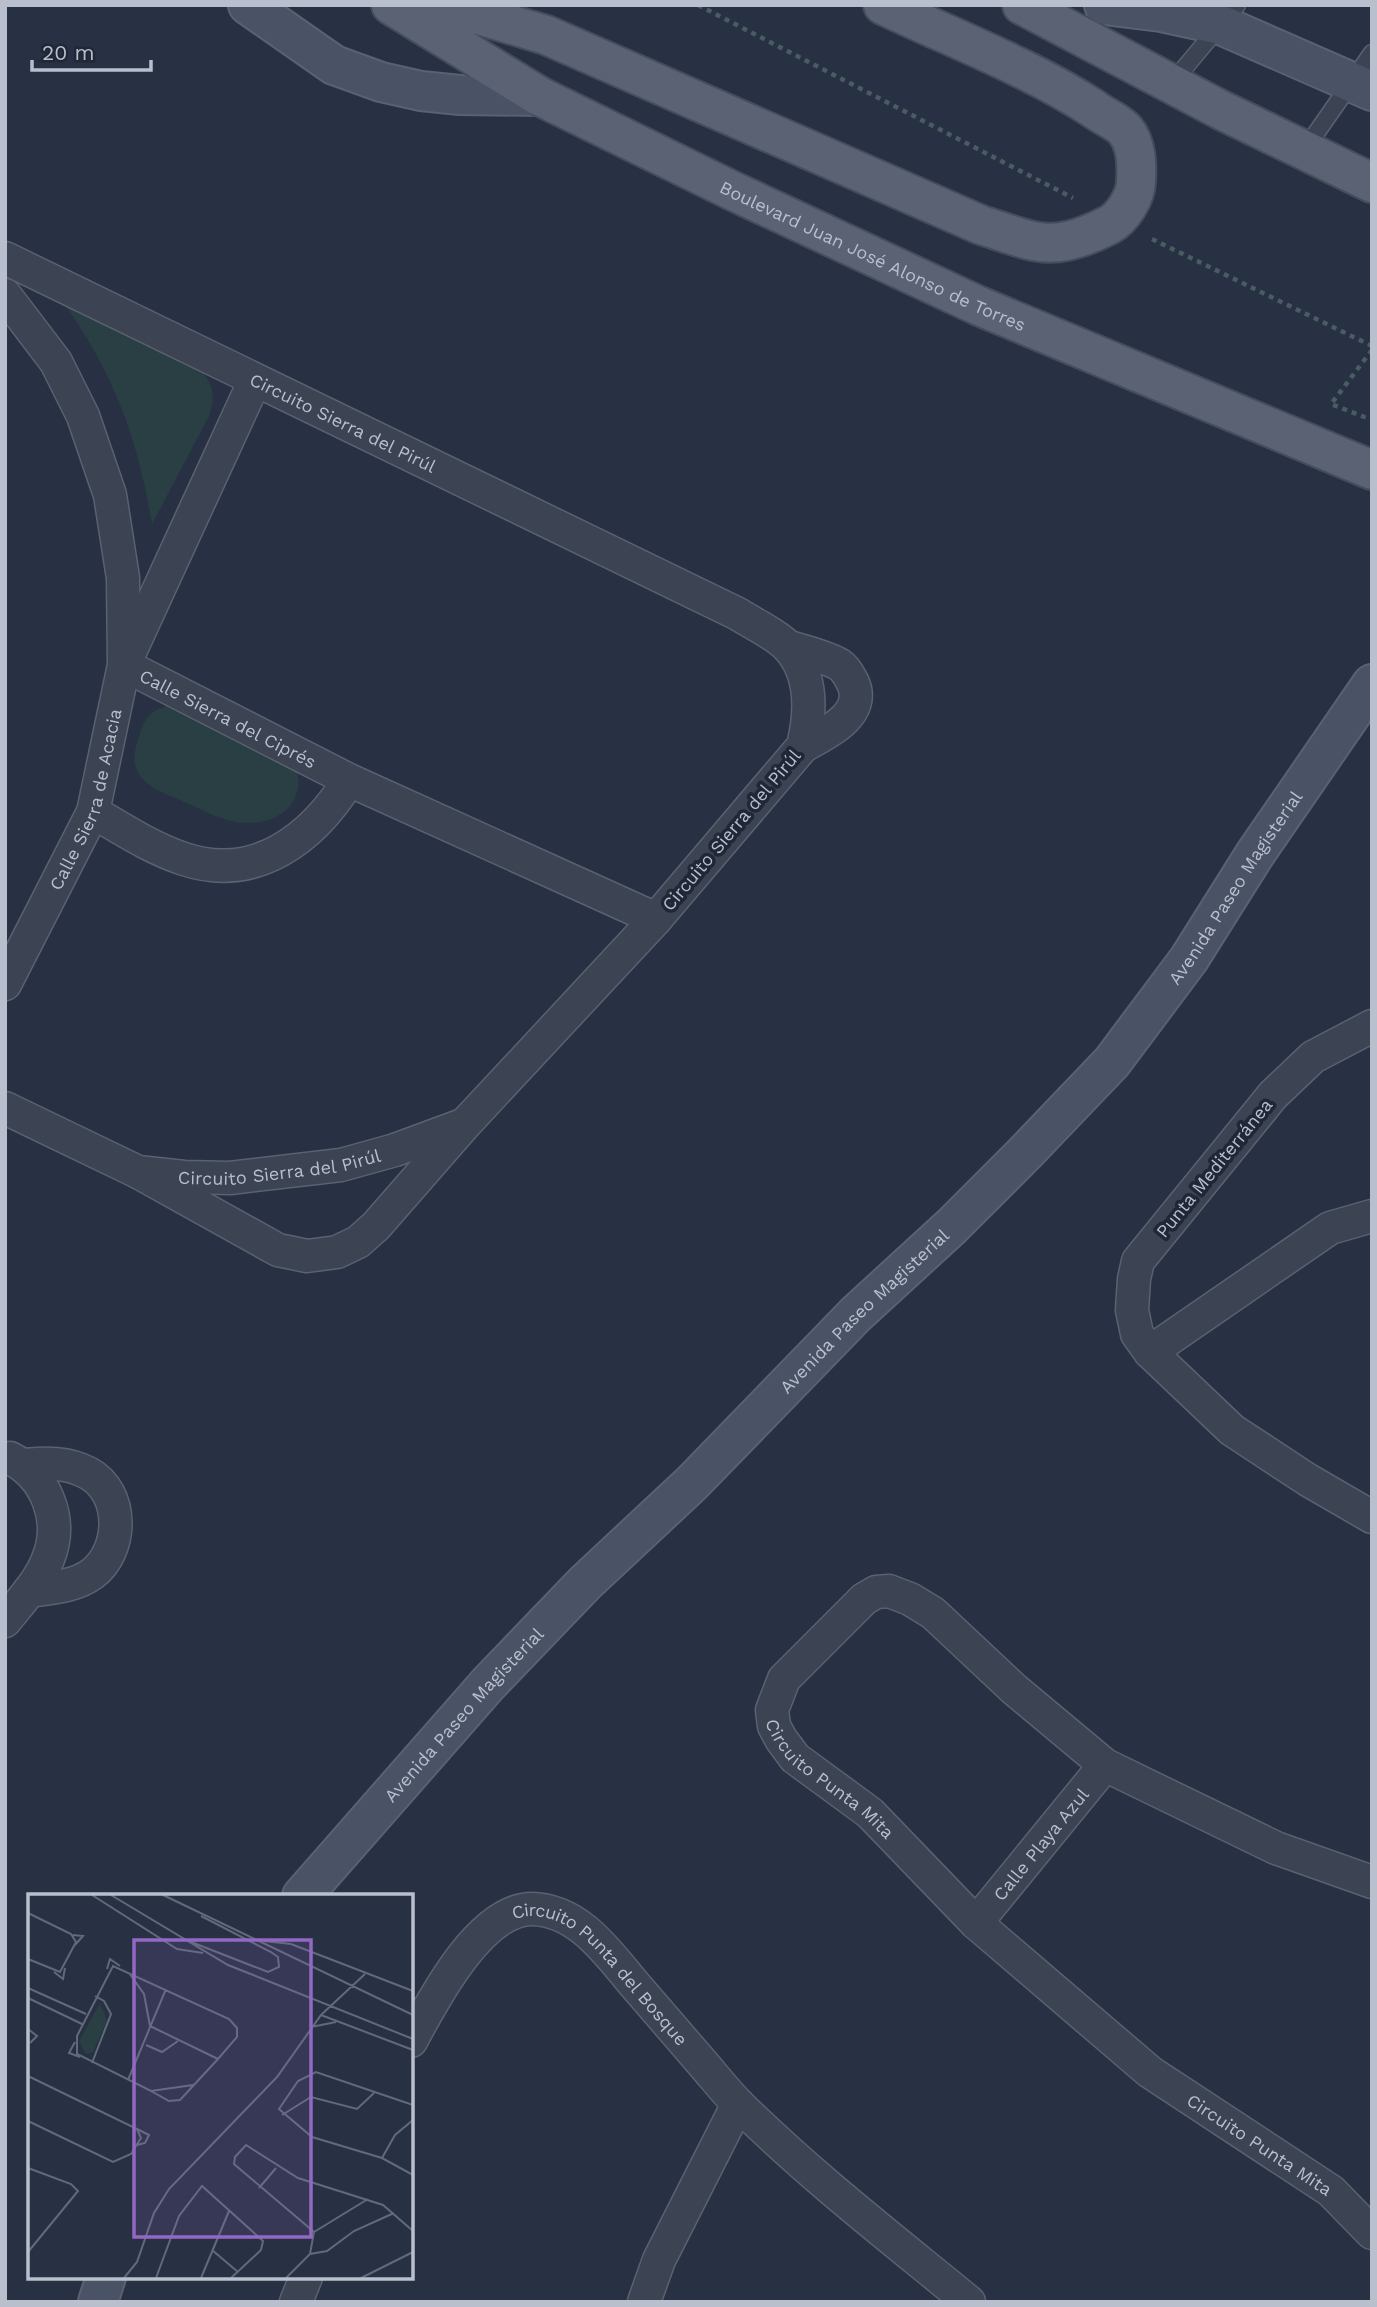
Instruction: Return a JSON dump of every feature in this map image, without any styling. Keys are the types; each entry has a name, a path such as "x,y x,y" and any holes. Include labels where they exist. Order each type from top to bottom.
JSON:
{"main road":[{"name":"Boulevard Juan José Alonso de Torres","path":"391,5 539,96 735,192 979,306 1372,470"},
{"path":"445,5 546,35 981,225 1042,244 1054,244 1089,235 1116,221 1136,190 1137,163 1125,130 1066,91 883,5"},
{"path":"1022,5 1171,84 1372,183"}],"street":[{"path":"248,5 334,65 381,82 421,91 460,95 539,96"},
{"path":"1104,5 1161,12 1229,15 1365,76"},
{"name":"Circuito Sierra del Pirúl","path":"5,258 738,614 787,646 805,681 809,703 808,726 803,746 656,919 465,1124 395,1150 341,1165 230,1178 184,1177 138,1172 5,1108"},
{"name":"Calle Sierra del Ciprés","path":"5,295 56,362 83,416 110,495 123,579 124,665 349,780 656,919"},
{"name":"Calle Sierra de Acacia","path":"5,984 93,812 124,665 255,380"},
{"path":"787,646 839,665 848,673 855,688 850,714 836,727 803,746"},
{"name":"Avenida Paseo Magisterial","path":"304,1894 488,1684 585,1583 692,1483 856,1314 1016,1163 1112,1062 1189,959 1255,854 1372,684"},
{"path":"93,812 140,839 185,859 221,865 260,859 288,847 313,828 349,780"},
{"name":"Punta Mediterránea","path":"1372,1026 1313,1057 1273,1095 1139,1261 1133,1279 1132,1310 1137,1334 1150,1352 1232,1430 1308,1480 1372,1517"},
{"path":"138,1172 278,1250 307,1256 337,1252 358,1241 376,1226 465,1124"},
{"path":"1150,1352 1330,1228 1372,1216"},
{"path":"15,1461 69,1465 91,1474 107,1491 116,1513 116,1536 107,1559 91,1575 66,1586 29,1591"},
{"path":"5,1621 29,1591 48,1559 53,1535 53,1518 42,1485 15,1461"},
{"name":"Circuito Punta Mita","path":"1372,1882 1276,1848 1105,1765 1014,1689 933,1613 910,1599 889,1591 876,1592 864,1599 784,1679 772,1710 774,1726 780,1739 795,1758 870,1813 976,1923 1150,2072 1331,2191 1372,2233"},
{"name":"Calle Playa Azul","path":"976,1923 1105,1765"},
{"name":"Circuito Punta del Bosque","path":"413,2038 458,1963 487,1930 508,1915 529,1909 552,1911 572,1919 601,1945 738,2104 849,2205 969,2302"},
{"path":"644,2302 659,2260 738,2104"},
{"path":"98,2302 105,2279"},
{"path":"296,2302 305,2279"}],"lane":[{"path":"1171,84 1229,15"},
{"path":"1305,149 1365,76"}],"path":[{"path":"698,5 1116,221 1372,348 1331,404 1372,419"}],"green space":[{"path":"66,306 197,366 212,389 213,401 209,416 152,524 140,464 122,410 98,358"},
{"path":"176,704 297,770 298,784 291,805 273,818 250,823 237,822 162,792 143,780 135,758 143,725 158,709"}]}
